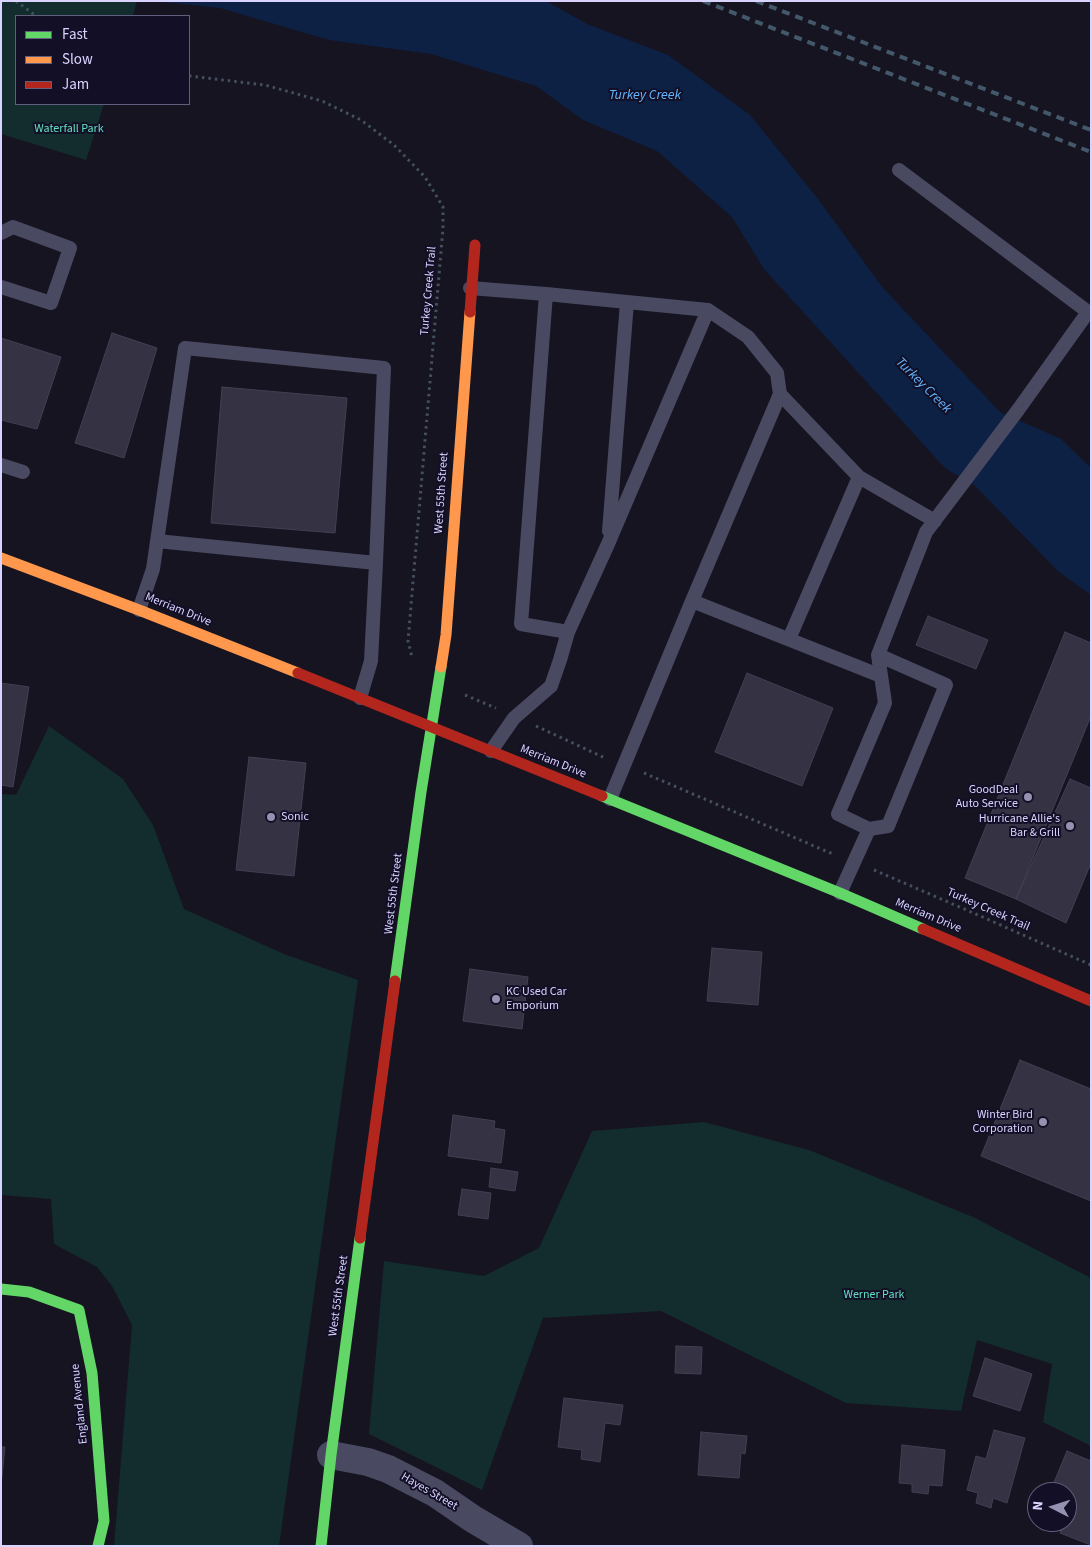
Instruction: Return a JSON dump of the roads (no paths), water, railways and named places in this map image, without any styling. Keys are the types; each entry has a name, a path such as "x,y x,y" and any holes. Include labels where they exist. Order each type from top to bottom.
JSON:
{"street":[{"name":"West 55th Street","path":"321,1546 431,727 446,634 470,288 475,244"},
{"name":"Merriam Drive","path":"1,558 139,610 610,799 840,893 1091,1001"},
{"name":"England Avenue","path":"1,1289 29,1292 79,1310 92,1373 104,1521 98,1546"},
{"name":"Hayes Street","path":"332,1455 388,1468 435,1493 473,1519 519,1546"}],"lane":[{"path":"878,655 946,685 888,826 869,829 838,814 885,704 878,655 926,532 1089,313 899,170"},
{"path":"1,233 13,227 70,248 51,303 1,288"},
{"path":"470,288 708,310 748,337 777,373 780,394 610,799"},
{"path":"546,294 521,624 568,632"},
{"path":"608,544 627,302"},
{"path":"491,751 514,718 551,686 568,632 608,544 708,310"},
{"path":"139,610 153,569 185,348 384,368 371,661 360,698"},
{"path":"780,394 859,477 935,521"},
{"path":"1,465 22,472"},
{"path":"789,639 859,477"},
{"path":"157,541 376,563"},
{"path":"692,601 881,676"},
{"path":"840,893 869,829"}],"water":[{"name":"Turkey Creek","path":"153,1 546,1 587,24 668,55 750,115 818,199 883,288 1000,412 1061,439 1091,468 1091,595 1059,572 972,483 944,467 764,269 732,217 657,151 583,120 536,86 431,54 329,40 220,8"}],"railway":[{"path":"703,1 1091,152"},
{"path":"756,1 1091,130"}],"place":[{"name":"GoodDeal Auto Service","path":"1028,797"},
{"name":"Sonic","path":"271,817"},
{"name":"Hurricane Allie's Bar & Grill","path":"1070,826"},
{"name":"KC Used Car Emporium","path":"496,999"},
{"name":"Winter Bird Corporation","path":"1043,1122"}],"park label":[{"name":"Waterfall Park","path":"69,129"},
{"name":"Werner Park","path":"874,1295"}]}
